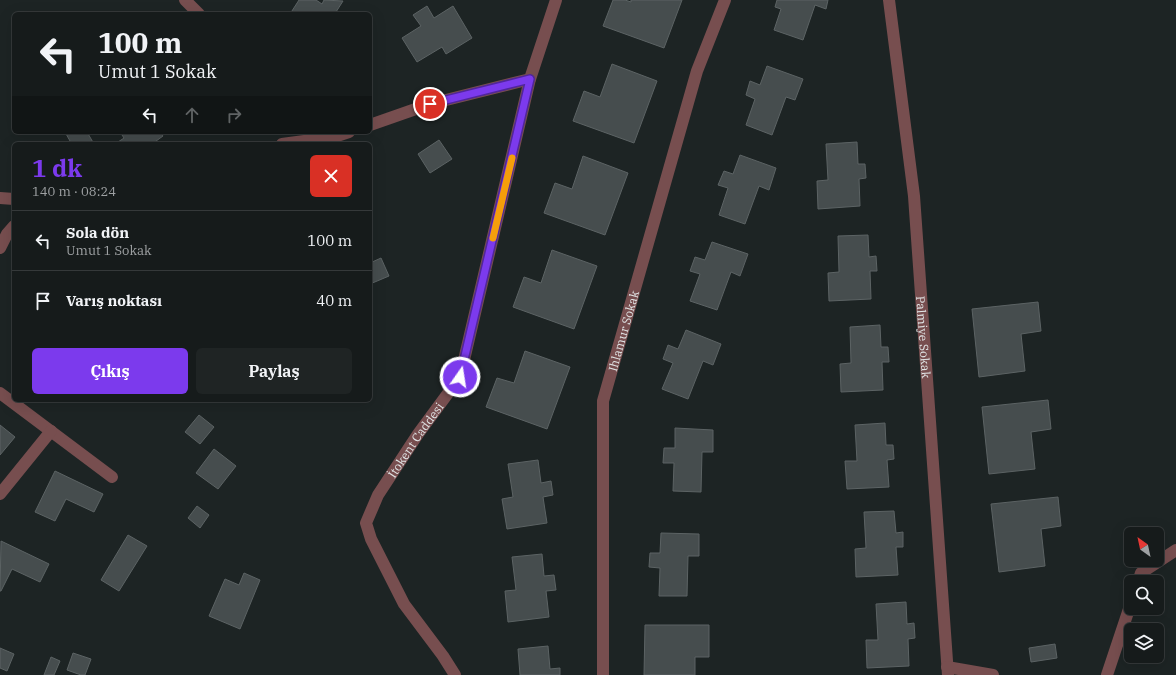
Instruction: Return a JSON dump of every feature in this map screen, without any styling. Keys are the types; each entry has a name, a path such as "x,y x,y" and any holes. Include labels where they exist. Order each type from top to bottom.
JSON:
{"street":[{"path":"185,0 197,12"},
{"name":"İtokent Caddesi","path":"455,675 443,656 404,604 371,539 366,523 378,495 418,434 460,377 530,79 556,0"},
{"name":"Ihlamur Sokak","path":"603,675 604,401 697,71 725,0"},
{"name":"Palmiye Sokak","path":"889,0 914,196 948,671"},
{"path":"372,124 430,104 530,79"},
{"path":"292,142 331,134"},
{"path":"0,198 12,199"},
{"path":"0,248 7,234 12,228"},
{"path":"0,393 12,402"},
{"path":"12,402 112,477"},
{"path":"0,494 51,431"},
{"path":"1140,575 1141,573 1176,550"},
{"path":"1107,675 1127,615"},
{"path":"948,671 993,675"}],"building":[{"path":"299,0 316,0 322,4 324,0 343,1 336,12 291,12"},
{"path":"613,0 625,0 631,2 631,0 682,0 664,48 603,26"},
{"path":"777,0 828,0 826,9 815,5 803,40 774,30 781,9 775,7"},
{"path":"427,6 434,18 453,6 472,38 446,54 442,47 417,62 402,38 421,26 413,15"},
{"path":"612,64 657,81 634,143 573,121 584,91 600,97"},
{"path":"767,66 803,79 795,100 786,97 772,135 746,125 755,99 746,95 750,81 760,85"},
{"path":"66,134 88,134 93,142 69,142 70,141"},
{"path":"121,134 162,134 163,136 155,142 118,142 124,138"},
{"path":"439,140 452,159 430,173 418,154"},
{"path":"857,142 858,164 865,164 866,178 859,179 860,206 818,209 817,181 828,180 826,144"},
{"path":"740,155 776,168 769,190 759,186 745,224 719,215 728,188 718,185 724,171 733,174"},
{"path":"583,156 628,173 605,235 544,213 555,183 572,189"},
{"path":"868,235 869,257 876,256 877,271 870,271 871,299 829,301 828,273 839,272 838,236"},
{"path":"712,242 748,254 740,276 731,272 717,310 690,301 700,274 690,271 695,257 705,260"},
{"path":"552,250 597,266 574,329 513,307 524,277 541,283"},
{"path":"381,258 389,276 372,283 372,262"},
{"path":"1038,302 1041,331 1021,334 1025,371 979,377 972,309"},
{"path":"880,325 881,347 888,347 889,362 882,362 883,390 841,392 840,364 851,363 850,327"},
{"path":"686,330 721,344 713,365 703,361 688,399 662,389 673,363 663,359 668,345 678,349"},
{"path":"525,351 570,367 547,429 486,407 497,378 514,383"},
{"path":"1048,400 1051,429 1031,432 1035,469 989,474 982,407"},
{"path":"199,415 214,427 200,444 185,432"},
{"path":"885,423 886,445 893,445 894,459 887,460 889,487 847,489 845,461 857,461 855,425"},
{"path":"0,425 15,437 0,455"},
{"path":"675,428 713,430 713,452 702,452 701,492 673,491 674,463 663,463 664,448 675,448"},
{"path":"214,449 236,466 218,489 196,473"},
{"path":"538,460 541,483 551,481 553,495 543,497 547,523 507,529 502,499 513,497 508,464"},
{"path":"55,471 103,494 94,512 66,499 55,521 35,512"},
{"path":"1058,497 1061,526 1041,529 1045,566 999,572 991,504"},
{"path":"197,506 209,515 200,528 188,518"},
{"path":"894,511 896,533 903,532 903,547 896,547 898,575 856,577 855,549 866,548 864,512"},
{"path":"661,533 699,534 699,556 688,556 687,596 659,596 660,568 649,567 650,553 660,553"},
{"path":"128,535 147,546 119,591 101,580"},
{"path":"1,541 49,564 40,582 12,569 0,591"},
{"path":"542,554 544,576 554,575 556,590 546,591 549,617 508,622 505,591 516,590 512,557"},
{"path":"244,573 260,580 240,629 209,616 225,579 239,585"},
{"path":"906,602 907,624 914,623 915,638 908,639 909,666 867,668 866,640 878,640 876,604"},
{"path":"645,625 709,625 709,657 695,657 695,675 644,675"},
{"path":"1055,644 1057,658 1031,662 1029,648"},
{"path":"548,646 550,669 560,668 560,675 520,675 518,649"},
{"path":"0,648 14,654 7,671 0,668"},
{"path":"73,653 91,659 85,675 67,670"},
{"path":"51,657 60,661 54,675 44,675"}],"slow traffic":[{"path":"493,238 512,158"}],"route":[{"path":"430,104 530,79 460,377"}]}
